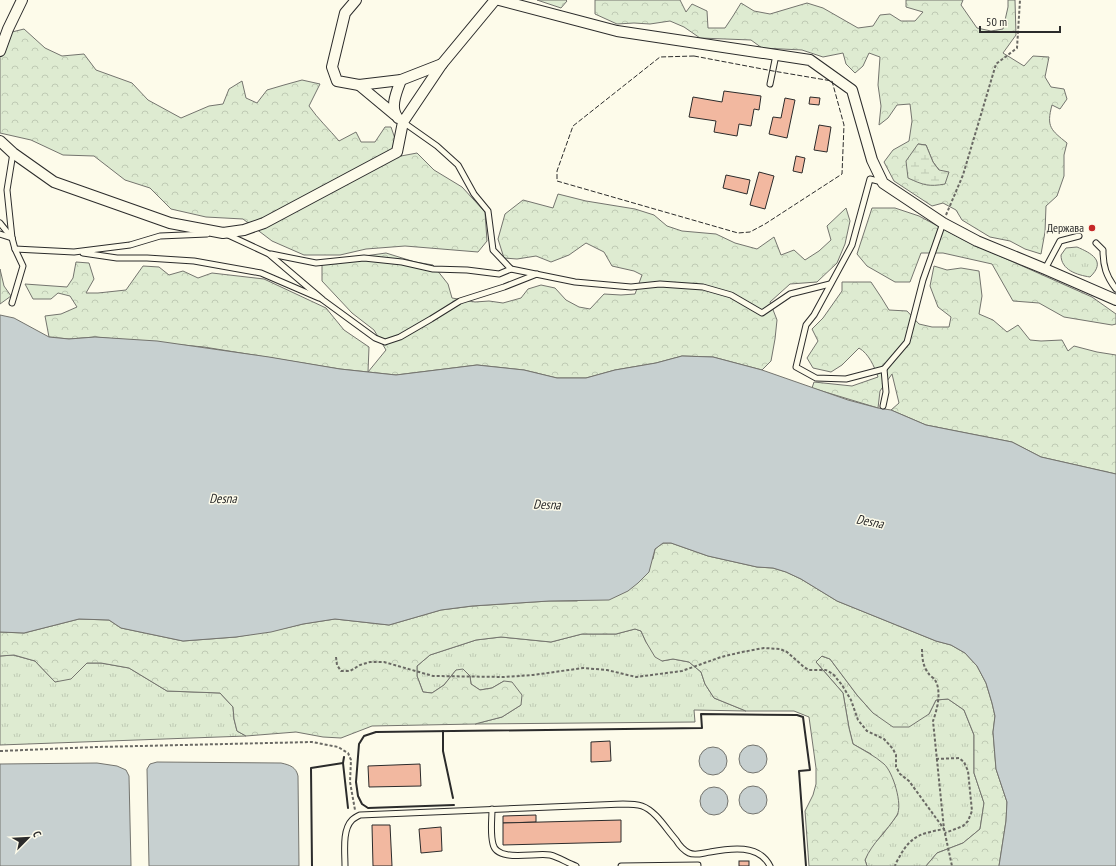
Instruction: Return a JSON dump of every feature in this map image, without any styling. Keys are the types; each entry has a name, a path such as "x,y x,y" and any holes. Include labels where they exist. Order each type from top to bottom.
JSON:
{"street":[{"path":"0,52 8,29 22,0"},
{"path":"356,0 345,13 332,67 337,81 359,85 401,80 442,64"},
{"path":"0,141 13,153 54,182 170,223 223,232 244,230 264,223 397,152 403,122 442,64 495,0"},
{"path":"498,0 617,31 810,60 852,90 872,160 884,183 943,223 977,241 1116,300"},
{"path":"395,115 394,100 401,80"},
{"path":"359,85 403,122"}],"lane":[{"path":"770,84 776,55"},
{"path":"403,122 437,146 458,165 474,194 488,211 493,250 511,269"},
{"path":"12,303 23,266 15,249 12,238 7,190 13,153"},
{"path":"884,183 870,179 852,245 814,315 806,325 796,367 816,378 846,379 884,369 907,342 923,280 943,223"},
{"path":"0,223 12,238"},
{"path":"74,252 130,245 160,236 223,232 269,254 316,263 364,258 402,262 433,269 466,270 499,274 511,269 575,282 630,287 660,284 703,287 731,295 762,313 790,294 830,284"},
{"path":"0,234 12,238"},
{"path":"1045,269 1060,241 1079,236"},
{"path":"1096,243 1103,250 1103,264 1110,281 1116,289"},
{"path":"15,249 74,252 116,258 194,261 261,272 323,300"},
{"path":"269,254 323,300 374,338 385,342 400,337 432,320 460,301 504,287 537,274"},
{"path":"883,406 886,392 884,369"},
{"path":"345,866 345,844 348,826 353,819 365,814 623,804 643,806 658,819 681,847 688,853 697,854 741,849 751,850 767,860 770,866"},
{"path":"492,809 493,845 497,851 506,855 550,855 567,864 576,866"},
{"path":"621,866 698,865 697,854"}],"path":[{"path":"943,223 963,175 996,64 1016,48 1020,0"},
{"path":"336,657 337,665 341,671 350,671 360,665 370,662 384,662 433,676 504,677 533,675 583,668 607,670 636,677 682,671 721,657 742,652 764,648 780,649 787,652 809,670 826,670 833,674 842,684 851,700 858,720 868,731 884,739 893,749 896,755 896,767 900,774 909,780 944,829"},
{"path":"922,649 923,663 927,672 935,680 938,687 938,706 933,721 944,829 952,866"},
{"path":"0,751 97,746 285,742 312,742 338,746 348,754 351,760 350,782 357,817"},
{"path":"936,759 959,758 964,762 968,771 971,795 972,811 968,821 963,826 945,833"},
{"path":"895,866 906,846 915,837 944,829"}],"green space":[{"path":"537,0 566,0 567,1 561,8"},
{"path":"595,0 680,0 686,12 692,4 707,11 708,28 725,28 741,3 754,11 770,14 807,3 823,8 858,28 873,26 880,15 890,14 901,21 915,21 923,12 906,7 906,0 963,0 961,5 977,28 991,31 1003,29 1008,0 1015,0 1016,35 1003,53 1024,66 1033,56 1049,57 1045,77 1051,87 1064,89 1067,99 1060,109 1052,105 1050,112 1051,127 1057,135 1067,143 1064,155 1064,176 1057,196 1046,206 1045,232 1041,254 1025,249 1010,241 990,237 962,220 956,210 943,203 932,206 894,181 884,162 893,150 909,141 912,121 910,104 897,105 888,118 879,125 881,106 878,85 880,57 869,53 863,66 855,73 846,64 843,53 823,57 802,50 762,48 751,40 700,38 684,27 670,21 650,24 617,24 595,14","holes":["918,144 926,145 933,162 939,170"]},
{"path":"24,29 45,48 62,56 84,54 96,70 132,83 148,100 181,118 209,106 223,104 229,89 242,81 246,98 257,103 267,90 302,80 320,84 309,106 339,141 356,132 361,142 375,142 385,127 391,127 401,156 417,153 434,170 462,187 485,212 487,241 478,252 405,246 366,249 340,255 304,255 272,241 243,219 206,217 171,209 150,188 125,180 94,156 63,155 31,140 0,133 0,35"},
{"path":"918,144 926,145 933,162 939,170 949,172 945,184 926,185 908,178 906,161"},
{"path":"558,194 586,201 635,209 654,215 667,226 682,231 716,234 735,243 757,249 774,237 781,255 794,250 805,260 819,251 831,240 827,226 846,208 850,221 845,244 837,263 817,282 790,284 770,302 777,320 775,339 771,361 762,370 713,357 682,356 656,363 615,370 586,378 557,378 524,370 477,365 396,375 368,372 386,350 374,330 352,313 322,281 322,262 386,253 415,262 433,265 448,284 452,298 475,302 489,301 503,303 521,298 528,289 541,285 555,288 566,300 579,307 590,309 604,294 635,294 642,275 634,271 612,266 604,252 586,243 569,255 551,262 536,256 517,259 504,258 498,239 505,214 523,200 553,208"},
{"path":"872,208 895,208 919,216 966,241 1092,297 1116,314 1116,324 1112,325 1064,317 1039,303 1013,301 992,264 943,253 921,253 910,282 895,282 867,266 857,254"},
{"path":"1077,247 1092,255 1097,262 1095,271 1090,277 1071,271 1062,260 1061,255 1066,248"},
{"path":"76,262 89,263 94,279 86,293 126,290 143,266 159,267 169,275 183,271 198,278 212,273 264,279 326,308 344,330 369,347 368,372 340,369 204,347 95,337 69,339 49,337 45,316 61,314 77,307 70,296 58,293 51,299 33,299 25,284 67,287 73,278"},
{"path":"934,266 947,270 961,268 979,271 982,296 979,314 993,320 1007,332 1018,325 1030,340 1062,340 1068,351 1074,346 1116,355 1116,474 1041,457 1012,442 926,425 891,410 899,403 892,374 880,391 878,408 812,388 814,382 852,386 878,377 868,357 859,348 842,365 831,372 813,368 807,358 818,341 812,329 823,318 842,291 842,282 871,282 889,310 907,311 919,324 932,327 949,327 951,317 938,307 930,286"},
{"path":"0,269 4,286 11,296 0,304"},
{"path":"663,543 671,543 708,556 757,567 773,568 786,572 801,579 837,601 936,641 951,645 965,653 977,666 986,683 995,716 993,732 996,769 1007,802 1006,821 999,866 926,866 937,853 963,843 980,829 984,803 974,773 974,735 964,710 948,699 936,700 929,714 909,727 893,727 873,713 857,695 830,659 822,656 816,662 843,693 853,744 884,764 894,781 898,797 899,810 897,815 868,854 865,860 867,866 809,866 805,811 813,795 816,784 816,768 809,717 794,711 746,711 714,698 705,684 701,672 689,662 673,659 662,661 655,657 641,631 635,629 616,634 582,634 551,642 501,637 476,640 430,655 417,666 417,676 423,692 432,693 444,685 456,670 463,669 470,676 471,684 480,690 492,688 504,681 512,682 522,695 521,705 502,717 475,724 372,726 341,738 323,737 296,732 246,736 237,731 233,707 220,693 167,691 129,668 101,663 87,663 71,679 55,682 35,661 14,655 0,656 0,632 24,633 79,619 109,620 121,628 183,641 236,637 335,619 389,625 441,610 473,606 549,601 577,601 653,559 655,549"},
{"path":"635,629 641,631 646,642 662,661 673,659 689,662 701,672 705,684 714,698 746,711 694,710 695,722 475,724 502,717 521,705 504,681 492,688 480,690 471,684 470,676 456,670 444,685 432,693 423,692 417,676 417,666 430,655 476,640 501,637 551,642 582,634 616,634"},
{"path":"13,655 35,661 55,682 81,668 87,663 101,663 129,668 167,691 220,693 233,707 237,731 246,736 0,745 0,656"},
{"path":"821,656 830,659 857,695 873,713 929,714 936,700 948,699 964,710 974,735 974,773 984,803 980,829 963,843 937,853 926,866 867,866 865,860 869,849 883,834 898,814 871,754 853,744 843,693 816,662"}],"water":[{"name":"Desna","path":"0,315 14,318 49,337 69,339 95,337 157,341 340,369 396,375 477,365 524,370 557,378 586,378 615,370 656,363 682,356 713,357 762,370 848,400 891,410 926,425 1012,442 1041,457 1116,474 1116,866 999,866 1006,821 1007,802 996,769 993,732 995,716 986,683 977,666 965,653 951,645 936,641 837,601 801,579 786,572 773,568 757,567 708,556 671,543 663,543 655,549 649,572 638,583 628,591 609,600 549,601 472,606 441,610 389,625 335,619 303,624 271,632 236,637 183,641 121,628 109,620 79,619 24,633 0,632"},
{"path":"753,745 763,749 767,759 763,769 753,773 743,769 739,759 743,749"},
{"path":"713,747 723,751 727,761 723,771 713,775 703,771 699,761 703,751"},
{"path":"157,762 281,763 292,767 296,770 298,776 299,866 149,866 147,769 150,764"},
{"path":"97,763 117,766 126,770 129,776 131,866 0,866 0,764"},
{"path":"753,786 763,790 767,800 763,810 753,814 743,810 739,800 743,790"},
{"path":"714,787 724,791 728,801 724,811 714,815 704,811 700,801 704,791"}],"building":[{"path":"724,91 761,96 759,110 754,109 751,126 739,124 737,136 714,132 716,121 689,117 693,97 722,102"},
{"path":"810,97 820,98 819,105 809,104"},
{"path":"785,98 795,100 787,138 769,134 773,117 781,118"},
{"path":"819,125 831,127 827,152 814,150"},
{"path":"796,156 805,158 802,173 793,171"},
{"path":"759,172 774,176 765,209 750,205"},
{"path":"726,175 750,180 747,194 723,188"},
{"path":"610,741 611,761 591,762 591,742"},
{"path":"420,764 421,786 369,787 368,766"},
{"path":"536,815 536,822 503,823 503,816"},
{"path":"621,820 621,842 503,845 503,823"},
{"path":"372,825 390,825 392,866 373,866"},
{"path":"441,827 442,851 421,853 419,829"},
{"path":"739,861 749,861 749,866 739,866"}],"fence":[{"path":"694,56 832,81 844,125 842,174 765,224 750,232 738,233 557,181 557,171 573,126 660,57 694,56"}],"wall":[{"path":"454,805 368,808 362,804 358,796 356,782 359,744 364,736 376,732 702,728 701,714 797,715 803,717 810,770 799,771 806,866"},
{"path":"443,731 443,751 453,798"},
{"path":"344,757 343,763 348,808"},
{"path":"312,866 311,768 343,763"}],"place":[{"name":"Держава","path":"1092,228"}]}
